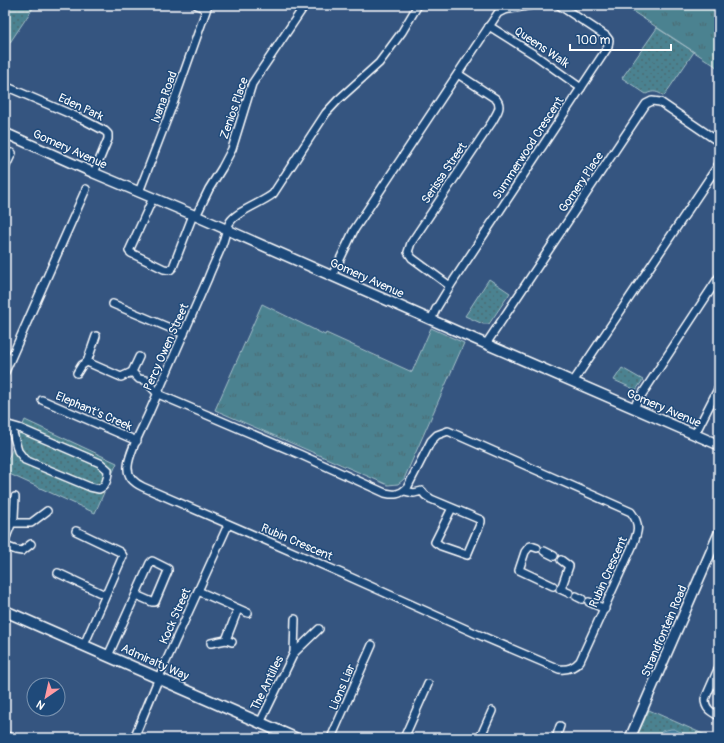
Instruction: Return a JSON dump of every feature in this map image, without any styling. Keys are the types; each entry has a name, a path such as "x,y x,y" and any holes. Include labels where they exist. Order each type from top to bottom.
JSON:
{"main road":[{"name":"Admiralty Way","path":"5,611 295,738"}],"street":[{"name":"Ivana Road","path":"139,192 174,101 207,7 197,5"},
{"path":"226,230 231,220 273,194 329,110 350,89 380,63 402,32 418,5"},
{"path":"332,276 354,230 489,26 500,12 532,5"},
{"name":"Summerwood Crescent","path":"431,320 450,286 608,47 609,40 606,36 559,5"},
{"name":"Zenios Place","path":"153,198 129,251 164,269 170,270 195,215 232,149 252,84 302,7"},
{"name":"Queens Walk","path":"489,26 581,88"},
{"name":"Serissa Street","path":"450,286 412,258 408,252 411,243 499,110 496,99 458,74"},
{"name":"Eden Park","path":"5,86 106,131 108,134 108,139 94,173"},
{"name":"Gomery Place","path":"486,344 646,104 654,101 660,102 719,142"},
{"name":"Gomery Avenue","path":"5,134 195,215 431,320 695,434 719,446"},
{"path":"5,168 12,153"},
{"path":"573,382 719,164"},
{"path":"5,372 86,189"},
{"name":"Percy Owen Street","path":"128,473 129,461 222,244 226,230"},
{"path":"633,408 719,277"},
{"path":"113,304 184,334"},
{"path":"77,373 82,365 87,362 96,336"},
{"path":"87,362 121,377 132,372 139,357"},
{"path":"132,372 139,379 144,380 158,394 299,454 381,492 396,495 404,491 412,493 422,491 428,497 481,520 469,554 467,555 441,546 435,542 452,508"},
{"path":"695,434 719,387"},
{"name":"Elephant’s Creek","path":"42,400 137,442"},
{"path":"8,425 105,466 108,470 108,475 104,485 99,489 90,488 25,460 18,451 8,425"},
{"name":"Rubin Crescent","path":"128,473 131,479 138,485 559,669 571,668 580,661 638,532 638,524 631,512 448,432 437,435 431,441 413,479 404,491"},
{"path":"5,540 13,523 15,497"},
{"path":"13,523 31,523 47,511"},
{"name":"Kock Street","path":"134,738 159,678 228,524"},
{"path":"76,531 120,552 123,555 84,645"},
{"name":"Strandfontein Road","path":"630,738 719,533"},
{"path":"5,546 22,551 31,544"},
{"path":"553,586 519,570 527,548 531,546 558,558 569,566 560,589 569,593"},
{"path":"108,656 151,562 168,569 155,602 136,595"},
{"path":"58,573 105,595"},
{"path":"198,591 248,613"},
{"path":"582,599 604,609"},
{"path":"211,643 229,641 238,609"},
{"name":"The Antilles","path":"294,653 295,619"},
{"name":"The Antilles","path":"260,723 294,653 319,630"},
{"name":"Lions Liar","path":"331,738 372,645"},
{"path":"719,668 705,704 709,710 719,716"},
{"path":"404,738 428,684"},
{"path":"480,738 492,711"},
{"path":"556,738 560,726"},
{"path":"5,735 11,738"}],"green space":[{"path":"5,5 35,5 5,50"},
{"path":"623,5 719,5 719,69 714,65"},
{"path":"657,28 694,52 664,96 656,92 646,94 622,78"},
{"path":"489,279 510,293 489,324 483,324 465,316"},
{"path":"262,304 325,335 326,333 412,372 431,328 464,343 404,479 398,484 388,485 215,410"},
{"path":"622,368 643,380 636,390 614,380"},
{"path":"25,420 117,463 95,513 5,472 5,466"},
{"path":"649,710 712,738 636,738"}],"water":[{"path":"671,729 694,738 659,738 662,731"}]}
